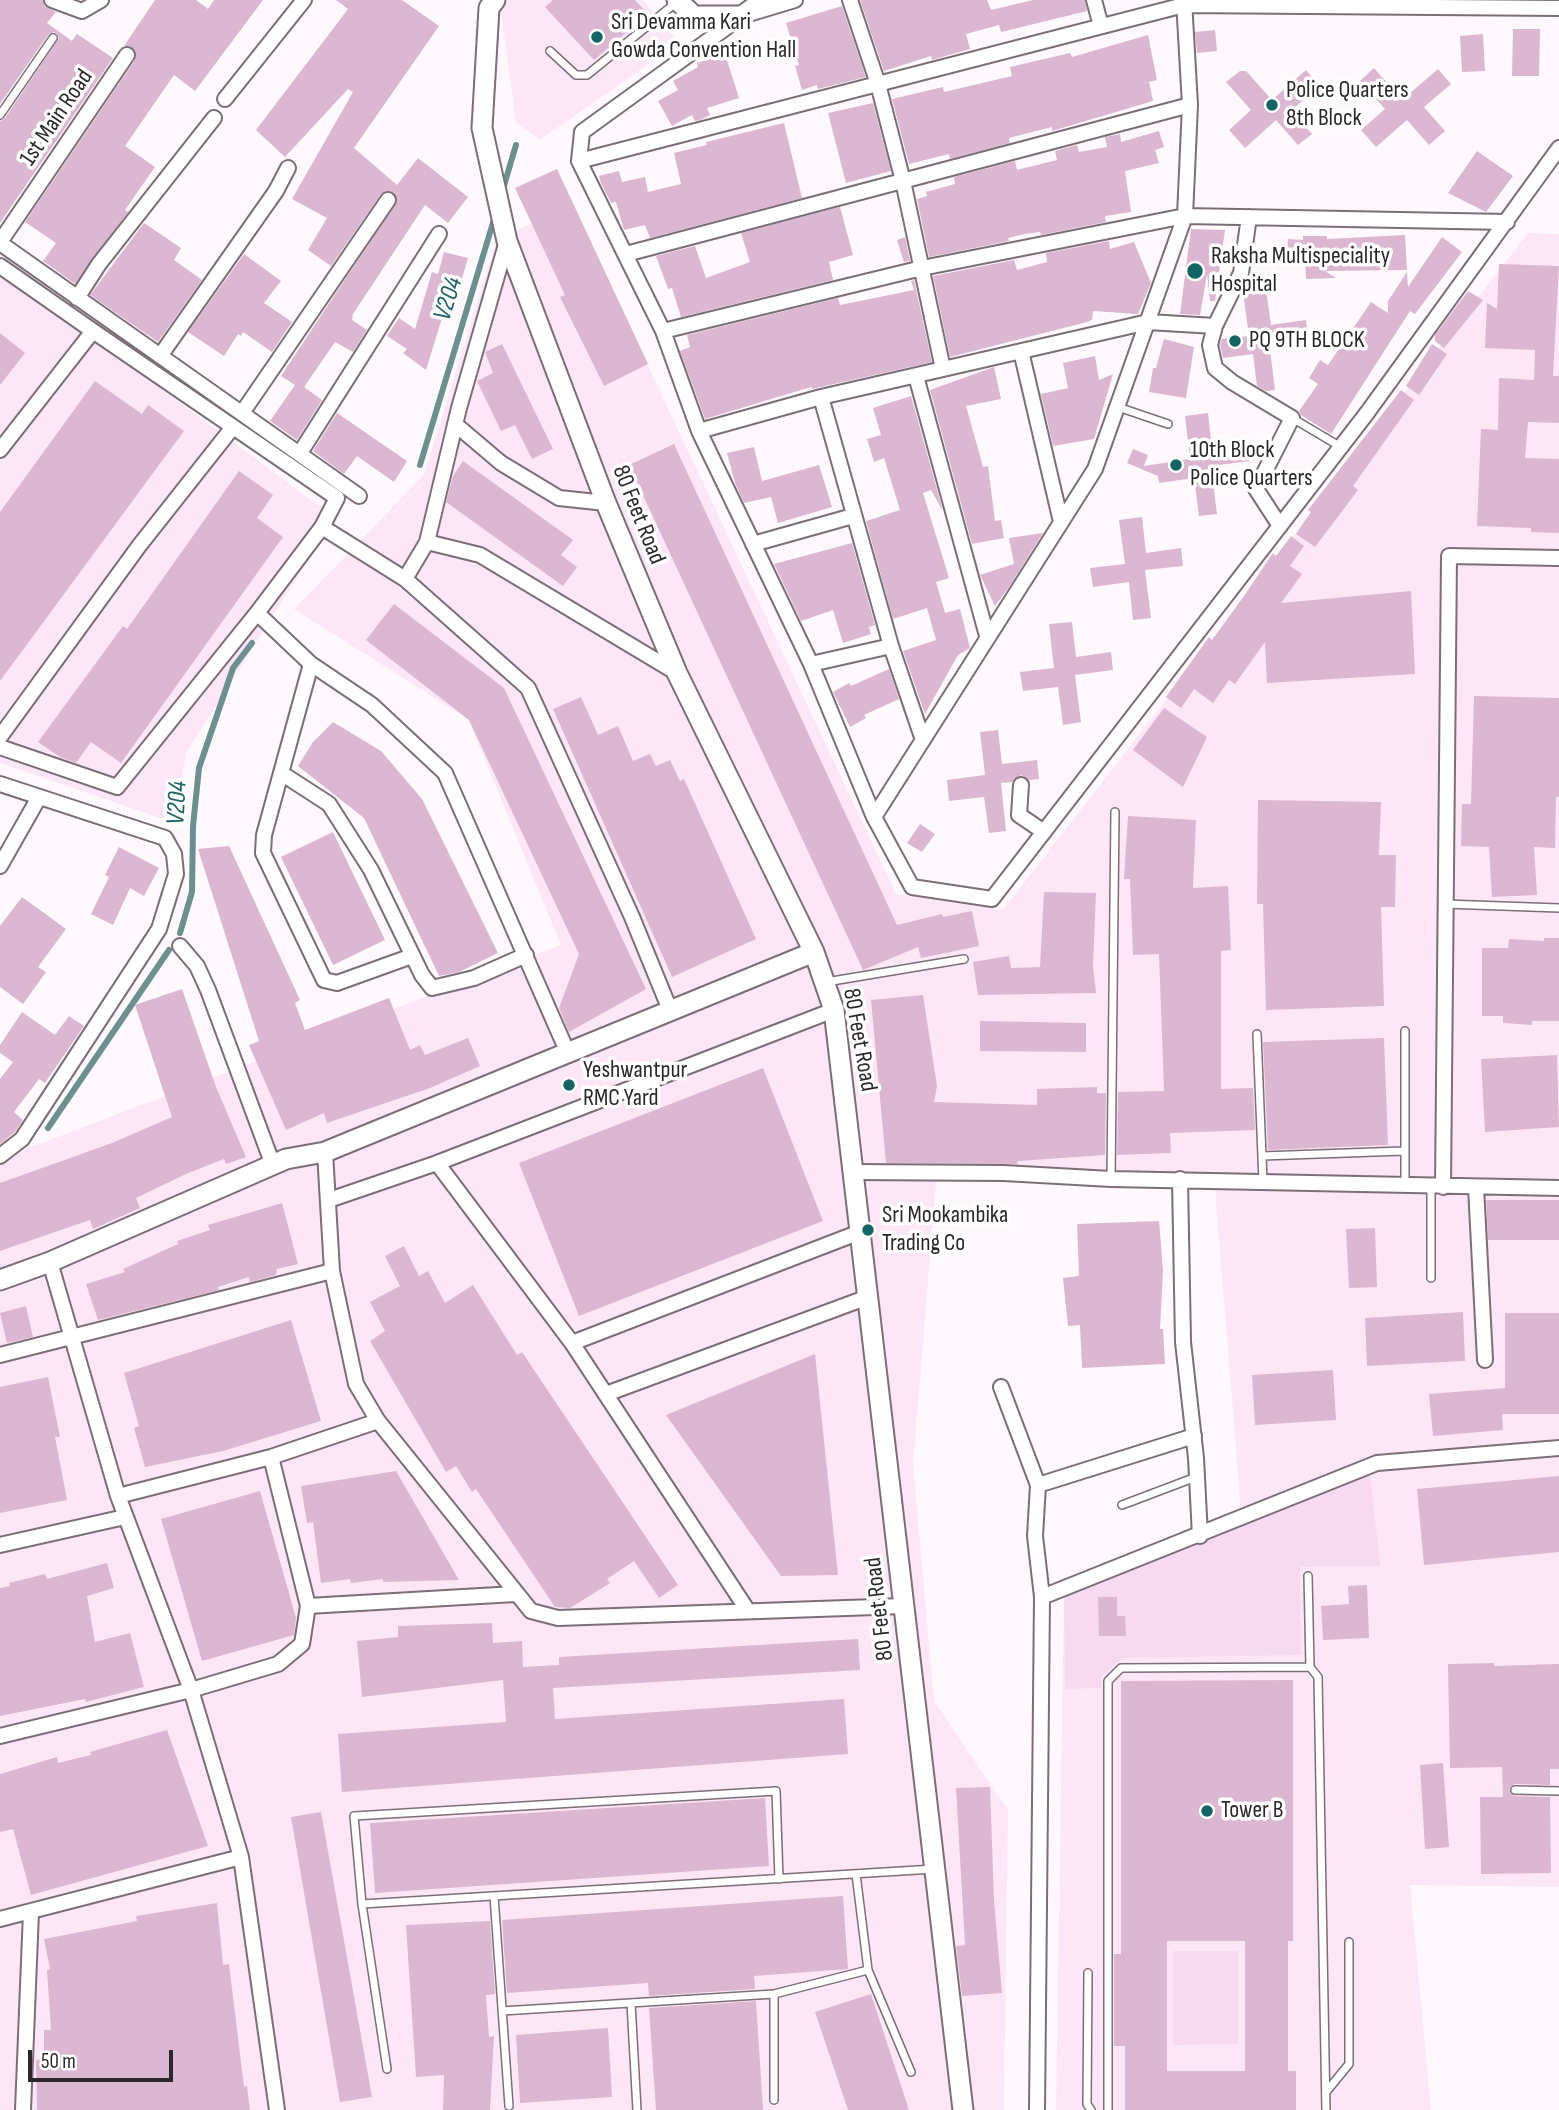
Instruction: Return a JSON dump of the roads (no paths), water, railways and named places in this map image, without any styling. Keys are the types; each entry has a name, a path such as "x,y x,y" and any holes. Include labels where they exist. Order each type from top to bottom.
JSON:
{"street":[{"path":"52,0 82,11 101,0"},
{"path":"225,99 304,0"},
{"path":"678,0 694,16 742,16 795,0"},
{"path":"764,0 582,132 579,161 663,331 699,431 811,664 874,817 912,887 992,899 1341,447 1559,149"},
{"path":"850,0 878,84 943,369"},
{"path":"1094,0 1101,26"},
{"path":"579,161 1101,26 1184,2 1559,8"},
{"path":"874,817 1095,469 1185,216 1190,105 1184,2"},
{"name":"80 Feet Road","path":"488,3 482,128 507,241 606,503 677,673 814,952 834,1010 963,2110"},
{"name":"1st Main Road","path":"0,243 127,55"},
{"path":"626,254 1190,105"},
{"path":"77,298 99,264 214,118"},
{"path":"160,356 276,191 288,168"},
{"path":"242,413 388,200"},
{"path":"663,331 922,268 1185,216 1507,222"},
{"path":"1250,217 1241,273 1215,326 1210,345 1215,368 1232,382 1292,418 1256,489 1280,526"},
{"path":"300,453 439,234"},
{"path":"405,579 427,542 455,424 507,241"},
{"path":"0,243 359,496"},
{"path":"0,266 337,498 322,527 257,613 117,787 0,747"},
{"path":"699,431 821,397 1148,322 1215,326"},
{"path":"0,450 93,331"},
{"path":"1021,351 1061,522"},
{"path":"916,376 987,636"},
{"path":"821,397 891,646 923,740"},
{"path":"455,424 529,482 559,498 606,503"},
{"path":"0,737 139,546 233,426"},
{"path":"753,544 853,516"},
{"path":"322,527 405,579 528,688 632,917 670,1010"},
{"path":"427,542 480,555 677,673"},
{"path":"1437,1187 1445,904 1449,556 1559,558"},
{"path":"257,613 311,664 372,705 445,773 566,1051"},
{"path":"811,664 891,646"},
{"path":"311,664 264,835 263,853 324,979 337,983 412,956"},
{"path":"281,773 329,804 371,870 412,956 432,988 474,978 526,955"},
{"path":"0,784 38,799 165,838 174,854 176,874 159,929 22,1139 0,1156"},
{"path":"1021,785 1020,814 1044,832"},
{"path":"0,866 38,799"},
{"path":"180,946 197,966 208,990 273,1165"},
{"path":"0,1280 50,1262 286,1159 325,1152 566,1051 814,952"},
{"path":"329,1200 437,1163 834,1010"},
{"path":"325,1152 332,1271 356,1384 378,1421 531,1611 558,1618 904,1606"},
{"path":"437,1163 572,1343 748,1611"},
{"path":"853,1172 1004,1173 1111,1179 1180,1178 1437,1187 1559,1188"},
{"path":"1180,1178 1183,1342 1194,1436 1200,1536"},
{"path":"1476,1187 1485,1360"},
{"path":"572,1343 860,1232"},
{"path":"50,1262 118,1496 191,1690 241,1857 277,2110"},
{"path":"0,1355 332,1271"},
{"path":"606,1394 868,1297"},
{"path":"1002,1387 1038,1485 1035,1536 1042,1597 1037,2110"},
{"path":"118,1496 271,1457 378,1421"},
{"path":"1038,1485 1194,1436"},
{"path":"1042,1597 1377,1463 1559,1448"},
{"path":"0,1736 191,1690 278,1664 302,1644 308,1606 271,1457"},
{"path":"0,1545 125,1517"},
{"path":"308,1606 515,1594"},
{"path":"0,1919 241,1857"},
{"path":"23,2110 31,1912"}],"lane":[{"path":"550,51 565,68 576,75 587,75 678,0"},
{"path":"0,115 53,38"},
{"path":"1118,407 1168,424"},
{"path":"1292,418 1341,447"},
{"path":"1111,1179 1115,812"},
{"path":"1445,904 1559,908"},
{"path":"825,983 964,959"},
{"path":"1405,1031 1405,1186"},
{"path":"1257,1034 1263,1181"},
{"path":"1262,1156 1403,1151"},
{"path":"1431,1278 1437,1187"},
{"path":"1122,1505 1197,1476"},
{"path":"1308,1576 1310,1667 1318,1677 1326,2110"},
{"path":"1108,2110 1108,1681 1121,1668 1310,1667"},
{"path":"1515,1790 1559,1791"},
{"path":"387,2069 362,1903 354,1816 776,1791 779,1879"},
{"path":"362,1903 935,1869"},
{"path":"856,1874 868,1970 911,2072"},
{"path":"494,1896 509,2106"},
{"path":"1326,2092 1349,2064 1349,1942"},
{"path":"502,2011 774,1994 868,1970"},
{"path":"1088,1973 1087,2104 1091,2110"},
{"path":"774,1994 774,2100"},
{"path":"631,2003 637,2110"}],"waterway":[{"name":"V204","path":"503,189 516,145"},
{"name":"V204","path":"420,465 495,216"},
{"name":"V204","path":"180,933 192,892 193,826 199,768 233,668 252,643"},
{"name":"V204","path":"48,1128 169,950"}],"place":[{"name":"Sri Devamma Kari Gowda Convention Hall","path":"597,37"},
{"name":"Police Quarters 8th Block","path":"1272,105"},
{"name":"Raksha Multispeciality Hospital","path":"1195,271"},
{"name":"PQ 9TH BLOCK","path":"1235,341"},
{"name":"10th Block Police Quarters","path":"1176,465"},
{"name":"Yeshwantpur RMC Yard","path":"569,1085"},
{"name":"Sri Mookambika Trading Co","path":"868,1230"},
{"name":"Tower B","path":"1207,1811"}]}
